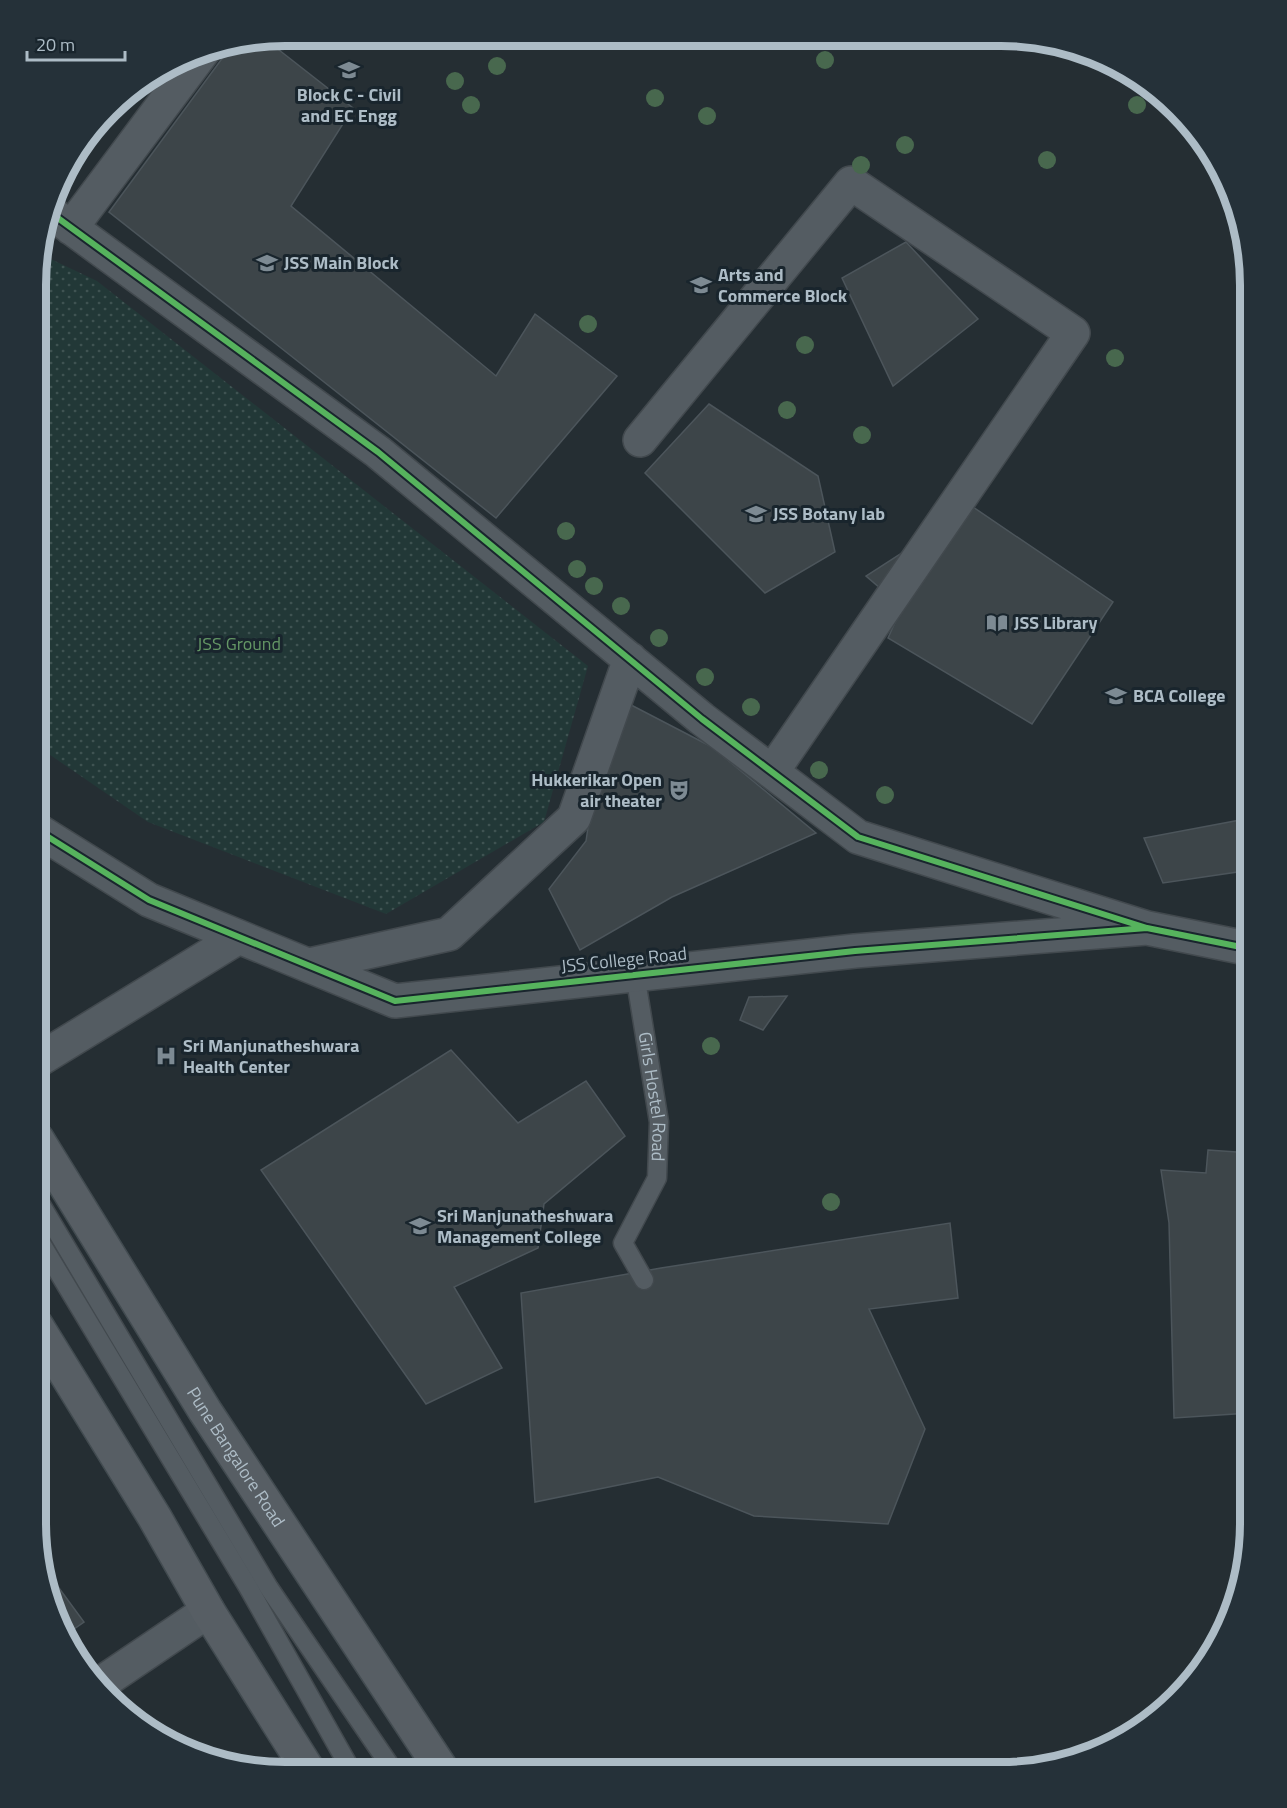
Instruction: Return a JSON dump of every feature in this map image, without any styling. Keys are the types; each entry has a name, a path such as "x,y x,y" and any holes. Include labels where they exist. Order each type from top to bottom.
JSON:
{"main road":[{"name":"Pune Bangalore Road","path":"46,1154 205,1411 437,1762"},
{"path":"46,1341 155,1518 208,1611 303,1762"}],"street":[{"path":"190,67 61,221 378,452 702,719 858,837 1147,928"},
{"path":"640,440 851,183 1073,333 772,772"},
{"path":"309,965 449,934 574,818 630,659"},
{"name":"JSS College Road","path":"46,836 149,900 395,1001 855,951 1147,928 1240,947"},
{"path":"46,1055 239,937"},
{"path":"106,1680 208,1611"}],"lane":[{"name":"Girls Hostel Road","path":"635,974 659,1122 657,1178 623,1243 644,1280"},
{"path":"46,1213 269,1588 388,1762"},
{"path":"46,1252 248,1587 346,1762"}],"green space":[{"name":"JSS Ground","path":"49,258 97,281 588,666 544,822 386,914 148,822 46,752 46,285"}],"building":[{"name":"JSS Main Block","path":"275,47 353,108 291,206 496,376 535,314 617,376 496,518 109,212 225,54"},
{"path":"906,242 978,319 893,386 842,278"},
{"name":"JSS Botany lab","path":"709,404 818,476 835,552 765,593 645,473"},
{"name":"JSS Library","path":"973,507 1113,602 1032,724 888,638 902,607 866,576"},
{"name":"Hukkerikar Open air theater","path":"608,693 712,747 816,833 672,897 580,950 549,889 586,841"},
{"path":"1240,820 1240,872 1163,883 1144,838"},
{"path":"787,996 763,1030 740,1020 749,997"},
{"name":"Sri Manjunatheshwara Management College","path":"451,1050 518,1123 586,1081 625,1136 544,1204 538,1248 454,1287 502,1368 426,1404 261,1170"},
{"path":"1208,1150 1240,1152 1240,1414 1174,1418 1169,1223 1161,1170 1206,1173"},
{"path":"950,1223 958,1298 869,1309 925,1429 888,1524 754,1516 658,1477 535,1502 521,1293 661,1268"},
{"path":"54,1581 84,1622 72,1630"}],"cycle path":[{"path":"57,217 378,452 702,719 858,837 1147,928"},
{"path":"46,836 149,900 395,1001 855,951 1147,928 1240,947"}],"place":[{"name":"Block C - Civil and EC Engg","path":"349,70"},
{"name":"JSS Main Block","path":"267,263"},
{"name":"Arts and Commerce Block","path":"701,285"},
{"name":"JSS Botany lab","path":"756,514"},
{"name":"JSS Library","path":"997,623"},
{"name":"BCA College","path":"1116,696"},
{"name":"Hukkerikar Open air theater","path":"679,790"},
{"name":"Sri Manjunatheshwara Health Center","path":"166,1056"},
{"name":"Sri Manjunatheshwara Management College","path":"420,1226"}]}
